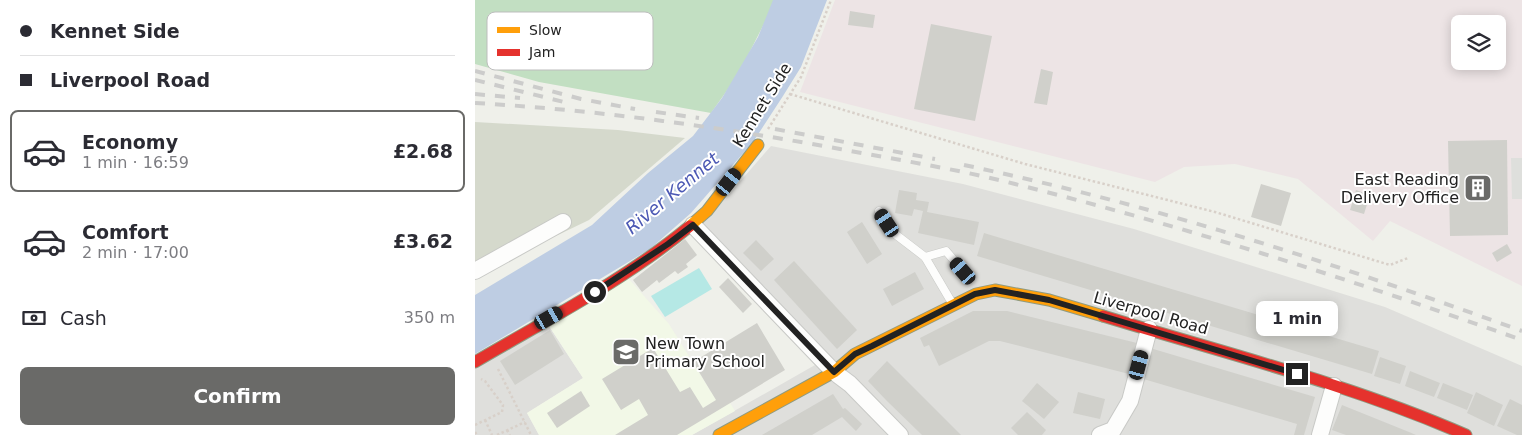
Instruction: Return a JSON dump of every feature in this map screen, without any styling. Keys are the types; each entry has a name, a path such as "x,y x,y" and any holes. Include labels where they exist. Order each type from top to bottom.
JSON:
{"street":[{"name":"Kennet Side","path":"475,362 625,274 693,225 707,211 758,145"},
{"path":"475,271 563,222"},
{"path":"693,225 834,372 850,384 900,435"},
{"name":"Liverpool Road","path":"719,435 834,372 855,354 953,304 975,294 995,290 1049,300 1149,329 1334,386 1427,418 1467,435"},
{"path":"1100,435 1113,430 1130,401 1149,329"},
{"path":"1320,435 1334,386"}],"lane":[{"path":"879,211 895,234 925,257 953,304"},
{"path":"925,257 946,251 963,271"}],"path":[{"name":"Kennet Side","path":"758,145 801,77 831,0"},
{"path":"791,94 1025,164 1215,212 1390,265 1408,258"},
{"path":"490,353 531,435"},
{"path":"475,425 502,412 503,405 485,381"},
{"path":"485,420 492,435"},
{"path":"497,435 525,422"},
{"path":"507,430 510,435"}],"shaded area":[{"path":"835,0 1522,0 1522,286 1390,221 1373,241 1298,179 1235,164 1184,167 1155,182 800,92"},
{"path":"475,122 618,130 685,138 589,220 475,275"},
{"path":"771,146 963,184 1134,229 1385,307 1522,366 1522,435 692,435 815,365 691,235 711,215"},
{"path":"1511,158 1522,158 1522,199 1512,199"},
{"path":"699,268 712,289 665,317 651,296"},
{"name":"New Town Primary School","path":"628,278 669,324 711,392 721,388 735,411 692,435 539,435 527,413 583,378 549,326"},
{"path":"547,323 583,378 527,413 539,435 475,435 475,366"}],"green space":[{"path":"475,0 774,0 770,12 738,75 711,113 539,82 496,70 653,70 653,12 487,12 487,67 475,64"}],"water":[{"name":"River Kennet","path":"773,0 827,0 801,67 753,142 691,213 650,249 475,354 475,295 592,225 648,173 693,136 722,98 758,37"}],"building":[{"path":"850,11 875,15 873,28 848,25"},
{"path":"931,24 992,36 975,121 914,109"},
{"path":"1041,69 1053,72 1047,105 1034,103"},
{"name":"East Reading Delivery Office","path":"1507,140 1508,235 1450,236 1448,141"},
{"path":"1261,184 1291,193 1281,226 1251,217"},
{"path":"899,190 917,193 916,200 929,202 927,212 979,222 974,245 918,233 923,211 914,209 912,216 895,213"},
{"path":"1356,190 1370,195 1364,214 1350,210"},
{"path":"862,222 882,254 867,264 847,232"},
{"path":"984,233 1379,351 1372,374 977,256"},
{"path":"685,239 697,255 686,264 688,267 678,274 675,271 659,283 657,280 642,292 633,280"},
{"path":"756,240 774,259 761,271 743,253"},
{"path":"1507,244 1512,253 1497,262 1492,253"},
{"path":"794,261 857,330 837,349 774,280"},
{"path":"915,272 924,289 892,306 883,289"},
{"path":"728,278 752,304 743,313 719,287"},
{"path":"973,311 1007,311 1137,343 1129,374 1000,341 989,341 939,366 929,345 924,347 920,338"},
{"path":"757,323 785,370 677,435 615,435 648,415 639,399 621,410 602,379 653,348 680,392 690,387 703,408 716,400 693,362"},
{"path":"550,330 564,354 515,385 500,361"},
{"path":"1150,348 1315,397 1304,435 1294,435 1297,424 1140,378"},
{"path":"1380,357 1406,366 1400,384 1374,376"},
{"path":"887,361 961,435 922,435 886,400 868,381"},
{"path":"1410,371 1440,383 1434,397 1405,386"},
{"path":"1037,383 1059,402 1044,419 1022,401"},
{"path":"1443,383 1473,395 1467,410 1437,398"},
{"path":"581,391 590,406 557,428 547,413"},
{"path":"1078,392 1105,399 1100,419 1073,413"},
{"path":"1476,392 1503,405 1494,426 1467,413"},
{"path":"833,394 843,409 845,408 862,424 856,431 842,417 812,435 762,435"},
{"path":"1510,399 1522,405 1522,435 1517,435 1497,426"},
{"path":"1342,405 1416,435 1346,435 1332,430"},
{"path":"1027,412 1046,430 1042,435 1018,435 1011,428"}],"railway":[{"path":"475,71 581,99 635,109"},
{"path":"475,80 568,103"},
{"path":"475,94 520,98"},
{"path":"475,103 567,110 704,127 949,169 1079,201 1207,237 1397,297 1522,340"},
{"path":"656,112 699,118"},
{"path":"775,129 935,159"},
{"path":"964,165 1106,199 1246,238 1385,283 1522,331"}],"traffic: slow":[{"path":"690,226 707,211 758,145"},
{"path":"719,435 834,372 855,354 976,294 995,290 1049,300 1103,316"}],"traffic: jam":[{"path":"475,362 613,281 665,246 690,226"},
{"path":"1103,316 1332,385 1377,400 1466,435"}],"place":[{"name":"East Reading Delivery Office","path":"1478,188"},
{"name":"New Town Primary School","path":"626,352"}],"route":[{"path":"595,292 625,274 693,225 834,372 855,354 953,304 975,294 995,290 1049,300 1297,374"}]}
